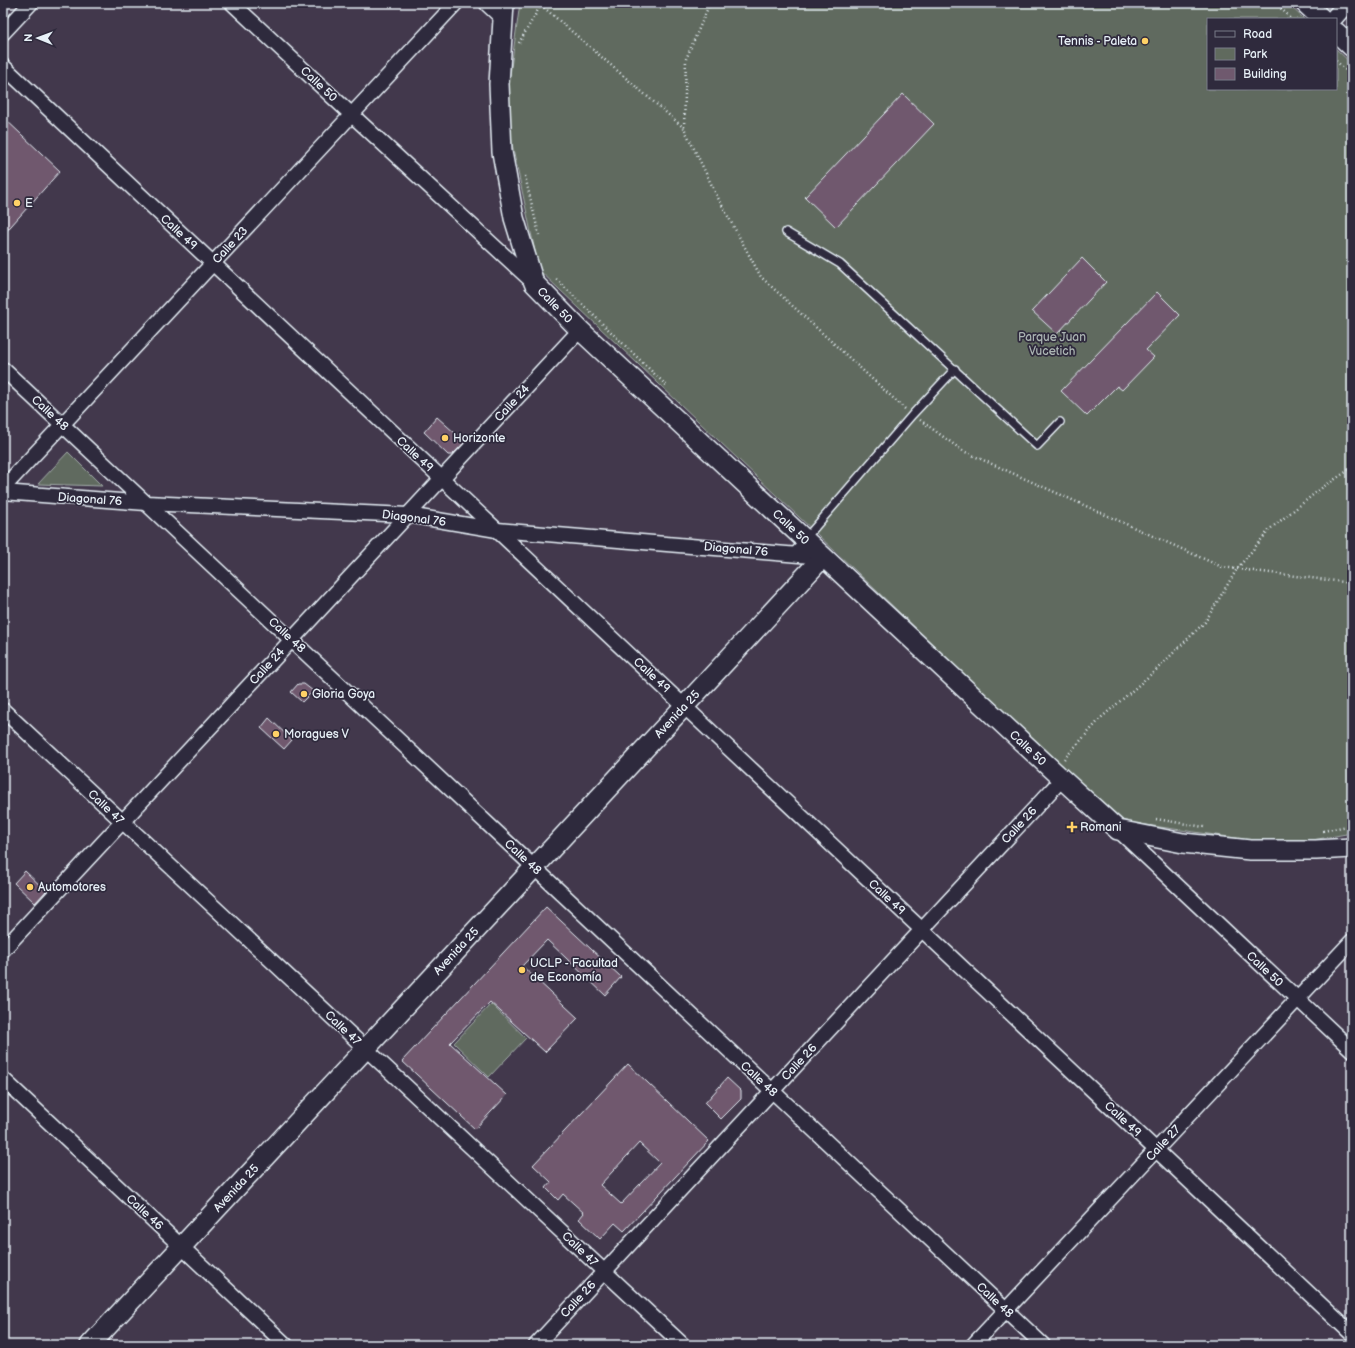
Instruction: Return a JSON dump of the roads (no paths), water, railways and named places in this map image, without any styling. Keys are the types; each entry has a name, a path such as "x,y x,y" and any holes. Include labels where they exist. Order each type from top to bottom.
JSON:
{"main road":[{"path":"503,10 499,84 502,152 514,218 534,283"},
{"path":"1337,33 1352,47"},
{"name":"Calle 50","path":"534,283 580,330 1058,776 1118,830"},
{"name":"Avenida 25","path":"102,1345 185,1250 828,561"},
{"path":"1118,830 1183,843 1250,850 1316,850 1352,848"},
{"name":"Avenida 25","path":"90,1345 185,1250"}],"street":[{"path":"3,34 31,3"},
{"name":"Calle 50","path":"232,3 534,283"},
{"name":"Calle 23","path":"3,488 456,3"},
{"path":"488,3 503,10"},
{"path":"1333,18 1347,3"},
{"name":"Calle 49","path":"3,66 1352,1334"},
{"name":"Calle 24","path":"3,950 580,330"},
{"name":"Calle 48","path":"3,369 1043,1345"},
{"name":"Diagonal 76","path":"3,492 146,503 408,515 496,530 792,554 828,561"},
{"name":"Calle 47","path":"3,710 683,1345"},
{"name":"Calle 26","path":"536,1345 922,930 1058,776"},
{"name":"Calle 50","path":"1118,830 1352,1050"},
{"name":"Calle 27","path":"974,1345 1352,941"},
{"name":"Calle 46","path":"3,1079 286,1345"}],"lane":[{"path":"786,232 840,264 1037,446 1060,422"},
{"path":"792,554 912,415 955,369"}],"place":[{"name":"Tennis - Paleta","path":"1145,41"},
{"name":"E","path":"17,203"},
{"name":"Horizonte","path":"445,438"},
{"name":"Gloria Goya","path":"304,694"},
{"name":"Moragues V","path":"276,734"},
{"name":"Romani","path":"1072,827"},
{"name":"Automotores","path":"30,887"},
{"name":"UCLP - Facultad de Economía","path":"522,970"}],"park label":[{"name":"Parque Juan Vucetich","path":"1052,344"}]}
